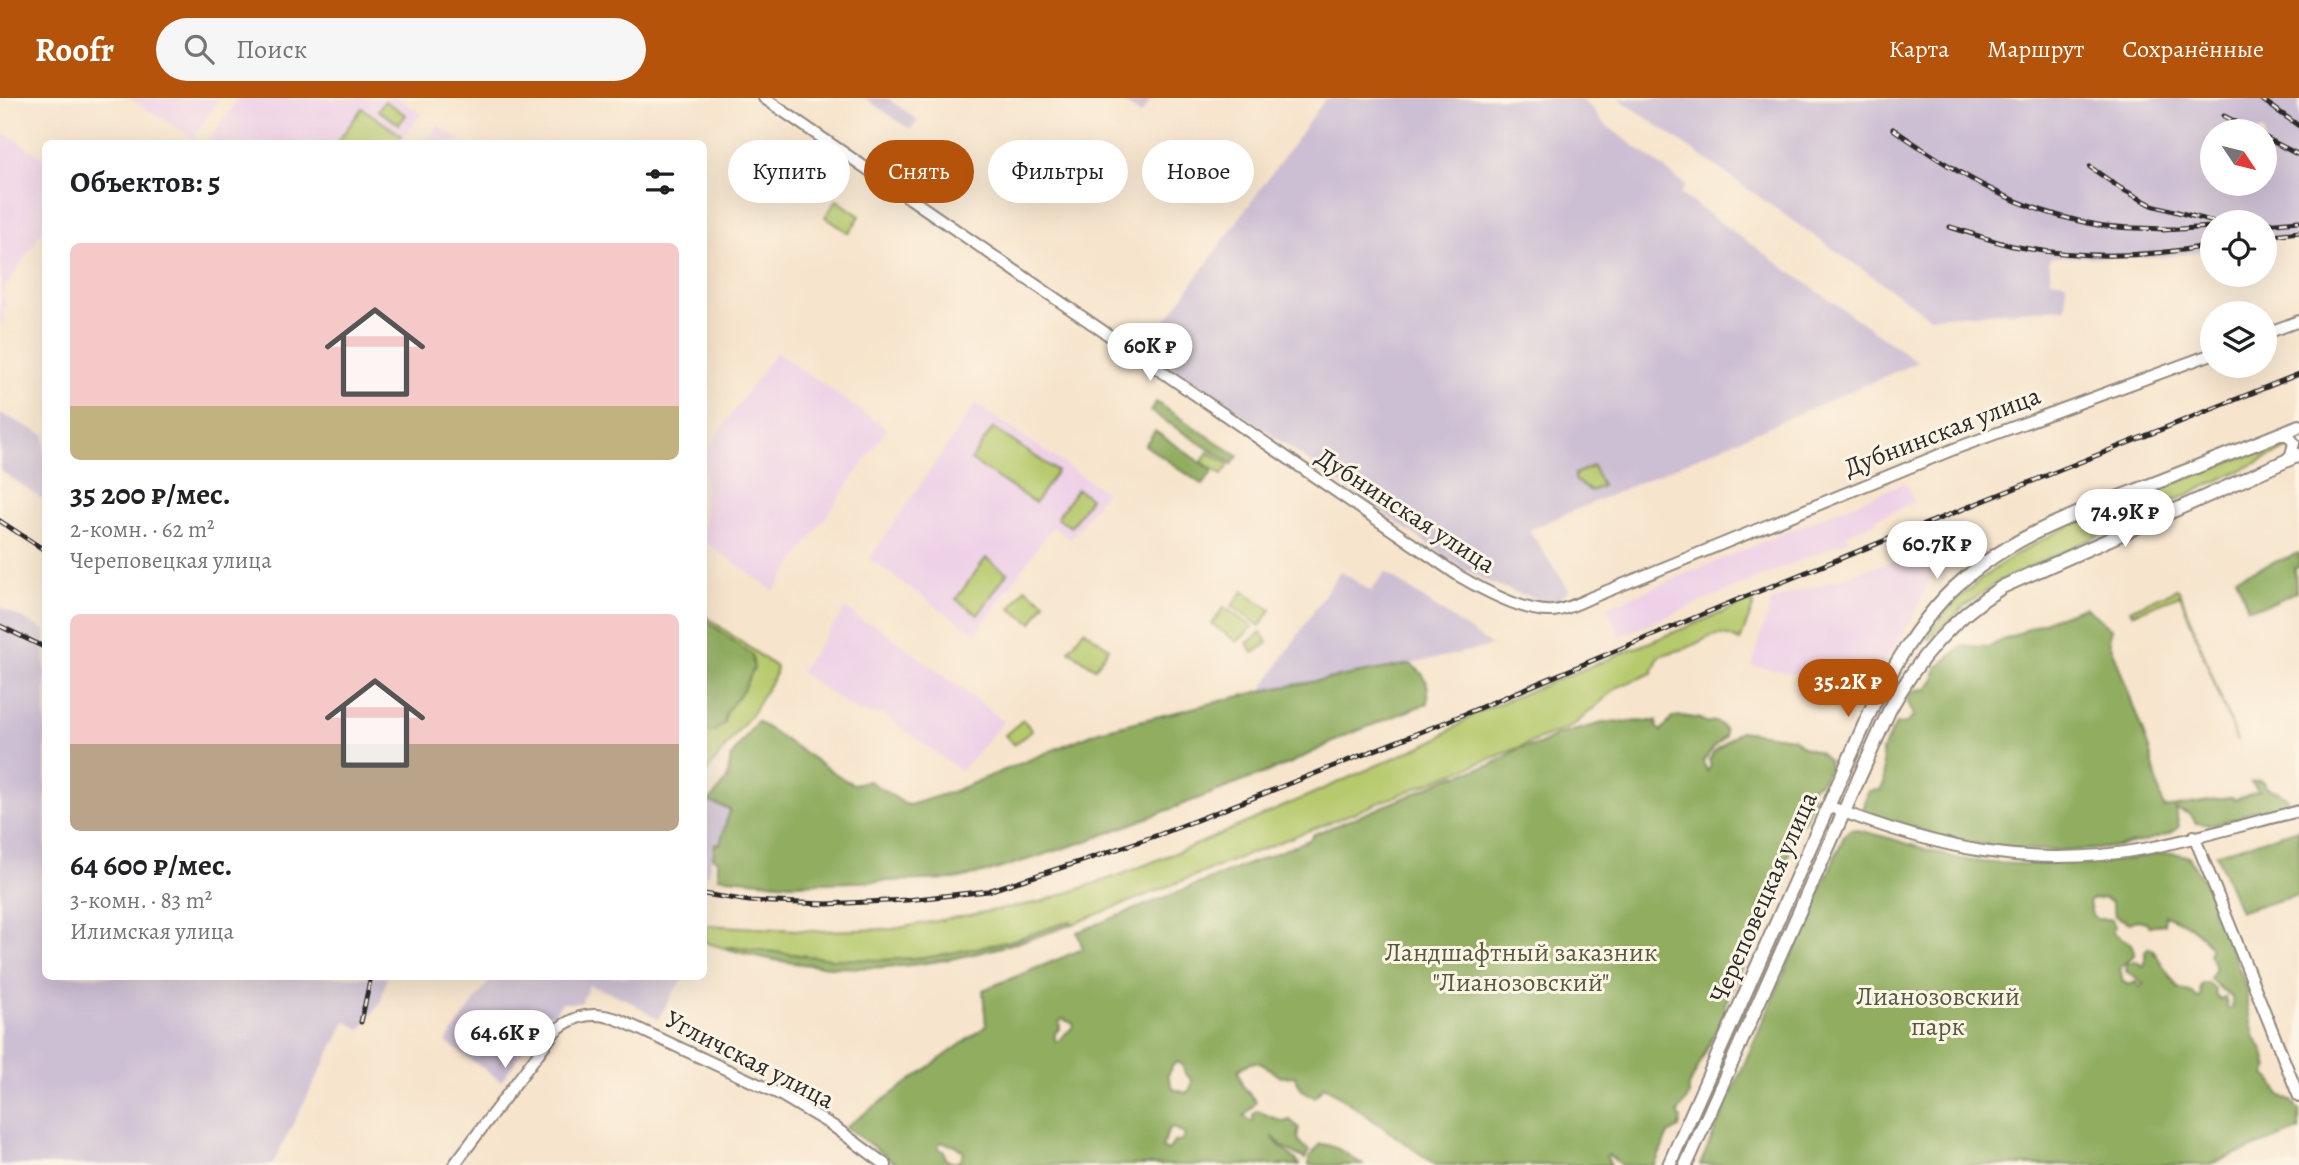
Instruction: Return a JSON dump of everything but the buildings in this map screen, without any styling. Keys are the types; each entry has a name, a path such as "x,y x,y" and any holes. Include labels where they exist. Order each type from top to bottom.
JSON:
{"main road":[{"name":"Череповецкая улица","path":"1669,1165 1874,703 1904,650 1933,611 1989,559 2033,531 2299,426"},
{"name":"Череповецкая улица","path":"1686,1165 1889,711 1925,654 1964,613 2002,587 2299,455"}],"street":[{"name":"Дубнинская улица","path":"764,98 1459,576 1510,600 1540,610 1557,610 1579,602 1954,449 2200,358"},
{"path":"2277,329 2299,321"},
{"path":"2278,435 2288,435 2294,443 2291,455 2283,463"},
{"path":"1828,806 1926,840 2011,855 2094,855 2149,848 2299,811"},
{"path":"2194,836 2299,1097"},
{"name":"Угличская улица","path":"454,1165 556,1030 575,1017 585,1014 609,1016 622,1021 771,1090 833,1126 886,1165"}],"shaded area":[{"path":"129,98 220,98 193,138"},
{"path":"238,98 399,98 421,114 403,140 210,140"},
{"path":"865,98 887,98 918,120 911,130"},
{"path":"1116,98 1152,98 1141,115"},
{"path":"1326,98 1578,98 1592,108 1602,122 1686,185 1680,194 1918,362 1529,530 1569,590 1553,604 1484,580 1461,567 1146,348 1250,203 1254,203 1254,198"},
{"path":"1618,98 2299,98 2299,236 2277,239 2277,210 2200,210 2200,252 2165,257 2052,257 2049,260 2051,280 2066,282 2066,308 1930,317"},
{"path":"438,125 460,140 427,140"},
{"path":"2,135 8,135 42,156 42,231 1,294 6,304 2,309 4,320 0,327"},
{"path":"776,352 887,429 774,591 707,543 707,449"},
{"path":"976,404 1105,492 1071,539 1052,527 976,634 869,559"},
{"path":"0,413 42,434 42,499 0,470"},
{"path":"1906,482 1914,502 1846,535 1848,540 1620,636 1607,607"},
{"path":"1930,549 1938,556 1937,561 1914,616 1872,681 1855,684 1752,666 1771,602"},
{"path":"1340,571 1371,591 1385,572 1492,646 1261,691"},
{"path":"0,607 42,628 42,980 386,980 381,1001 361,1030 346,1021 272,1165 0,1165"},
{"path":"846,608 864,622 876,625 1004,721 961,771 884,715 859,713 800,672"},
{"path":"707,802 730,809 720,844 715,843 707,877"},
{"path":"490,980 683,980 658,1019 626,999 589,985 581,1003 562,1003 553,1015 549,1013 501,1081 446,1042"}],"green space":[{"path":"385,101 406,115 399,124 378,110"},
{"path":"362,108 402,136 399,140 339,140"},
{"path":"835,203 841,203 860,216 849,233 825,217"},
{"path":"1156,402 1238,456 1232,464 1150,411"},
{"path":"993,428 1057,471 1035,503 971,460"},
{"path":"1155,431 1213,471 1203,485 1145,445"},
{"path":"2287,440 2289,448 1999,581 1927,638 1948,610 1972,587 2028,548 2089,518"},
{"path":"1208,452 1229,465 1222,475 1202,462"},
{"path":"1593,466 1602,486 1591,491 1575,480 1575,474"},
{"path":"1077,489 1090,498 1071,527 1057,518"},
{"path":"2299,553 2299,567 2295,568 2296,591 2266,605 2248,608 2236,577"},
{"path":"986,558 1007,573 978,615 956,599"},
{"path":"1025,588 1045,602 1032,623 1011,609"},
{"path":"2177,589 2180,592 2237,741 2180,595 2132,614 2130,610"},
{"path":"1243,591 1271,610 1260,626 1232,606"},
{"path":"1751,601 1754,604 1740,641 1724,635 1712,636 1687,648 1659,656 1652,673 1618,687 1573,726 1073,924 1070,921 1011,941 930,957 882,960 832,959 724,948 707,943 707,925 816,931 893,929 1040,902 1120,875 1200,843 1435,740 1478,712"},
{"path":"1224,607 1253,627 1237,642 1212,624"},
{"path":"2085,607 2112,629 2109,639 2149,749 2164,808 2233,797 2234,800 2259,791 2251,782 2260,780 2266,787 2287,798 2286,804 2267,814 2254,810 2214,824 2197,823 2190,814 2175,809 2179,826 2166,834 2122,846 2059,851 1994,846 1962,840 1882,819 1863,811 1868,791 1880,790 1884,783 1882,751 1896,724 1907,723 1914,715 1907,700 1910,694 1927,689 1934,680 1937,667 1963,646 1988,647"},
{"path":"707,617 776,667 775,675 753,712 707,771"},
{"path":"707,621 752,655 754,668 743,690 727,711 724,724 713,732 707,732"},
{"path":"1084,630 1109,648 1095,668 1069,650"},
{"path":"1261,633 1268,643 1253,653 1247,643"},
{"path":"1410,664 1426,680 1428,703 1347,735 1291,763 1087,841 992,871 955,879 790,884 718,877 718,861 713,857 715,843 720,844 730,809 709,802 727,779 731,757 757,721 845,780 853,784 869,781 910,805 954,791 1099,731 1261,691"},
{"name":"Ландшафтный заказник \"Лианозовский\"","path":"1673,717 1715,722 1725,730 1725,736 1703,762 1707,771 1711,766 1709,760 1715,751 1740,731 1793,738 1803,747 1819,752 1828,760 1829,768 1822,780 1809,790 1814,798 1804,821 1792,830 1788,858 1780,878 1760,905 1765,916 1725,1004 1725,1012 1689,1086 1689,1096 1678,1113 1681,1119 1679,1128 1668,1134 1655,1165 1621,1165 1609,1155 1606,1156 1611,1165 1436,1165 1328,1088 1324,1086 1315,1097 1312,1096 1300,1087 1295,1076 1281,1077 1256,1062 1238,1070 1242,1085 1256,1102 1244,1117 1253,1122 1253,1115 1257,1111 1284,1122 1290,1120 1299,1128 1299,1141 1309,1150 1305,1159 1285,1148 1272,1136 1300,1165 898,1165 846,1127 986,1026 983,990 1083,949 1077,932 1309,840 1314,834 1451,777 1491,765 1520,748 1539,745 1557,735 1607,722 1657,721 1657,728 1661,731","holes":["1063,1019 1074,1024 1058,1042 1055,1040 1055,1033 1060,1028 1059,1022","1177,1062 1182,1065 1192,1080 1191,1088 1186,1093 1173,1089 1168,1075","1175,1128 1185,1135 1183,1140 1174,1142 1168,1151 1162,1148 1169,1129","940,1142 956,1146 964,1152 961,1160 954,1163 946,1160 944,1152 938,1148"]},
{"path":"1023,720 1032,730 1014,745 1005,735"},
{"name":"Лианозовский парк","path":"1851,829 1884,836 1948,856 1981,862 2099,862 2161,853 2189,857 2209,890 2212,912 2222,923 2247,990 2247,1007 2255,1038 2264,1052 2268,1069 2266,1075 2280,1095 2293,1102 2299,1111 2299,1130 2208,1165 1700,1165 1845,834","holes":["2105,898 2112,903 2115,916 2130,923 2137,920 2146,922 2149,926 2164,924 2165,915 2197,931 2211,948 2209,954 2216,968 2210,979 2232,997 2232,1009 2228,1009 2225,997 2220,999 2215,989 2207,983 2200,987 2201,997 2197,998 2193,993 2178,988 2152,949 2148,948 2145,951 2145,965 2136,961 2127,963 2126,971 2143,984 2140,987 2136,982 2129,985 2123,982 2120,968 2135,954 2131,944 2112,932 2115,926 2111,919 2097,919 2092,915 2089,903 2091,900"]},
{"path":"2299,829 2299,895 2240,911 2216,854"},
{"path":"1070,921 1073,924 985,951 900,966 814,966 724,948 832,959 930,957 1011,941"},
{"path":"1320,1144 1337,1149 1363,1165 1309,1165 1309,1158"}],"railway":[{"path":"2260,98 2299,126"},
{"path":"2224,116 2230,119"},
{"path":"1893,129 1966,176 2041,210 2098,225 2174,229"},
{"path":"2277,144 2299,155"},
{"path":"2090,167 2120,188 2152,205 2200,218"},
{"path":"2277,223 2299,221"},
{"path":"1950,227 2013,246 2088,255 2137,254 2200,247"},
{"path":"2163,230 2200,228"},
{"path":"2277,235 2299,232"},
{"path":"707,894 749,901 827,904 907,900 988,891 1082,861 1161,834 1441,724 1732,602 2299,374"},
{"path":"0,521 42,548"},
{"path":"0,626 42,646"},
{"path":"361,1022 370,980"}]}
